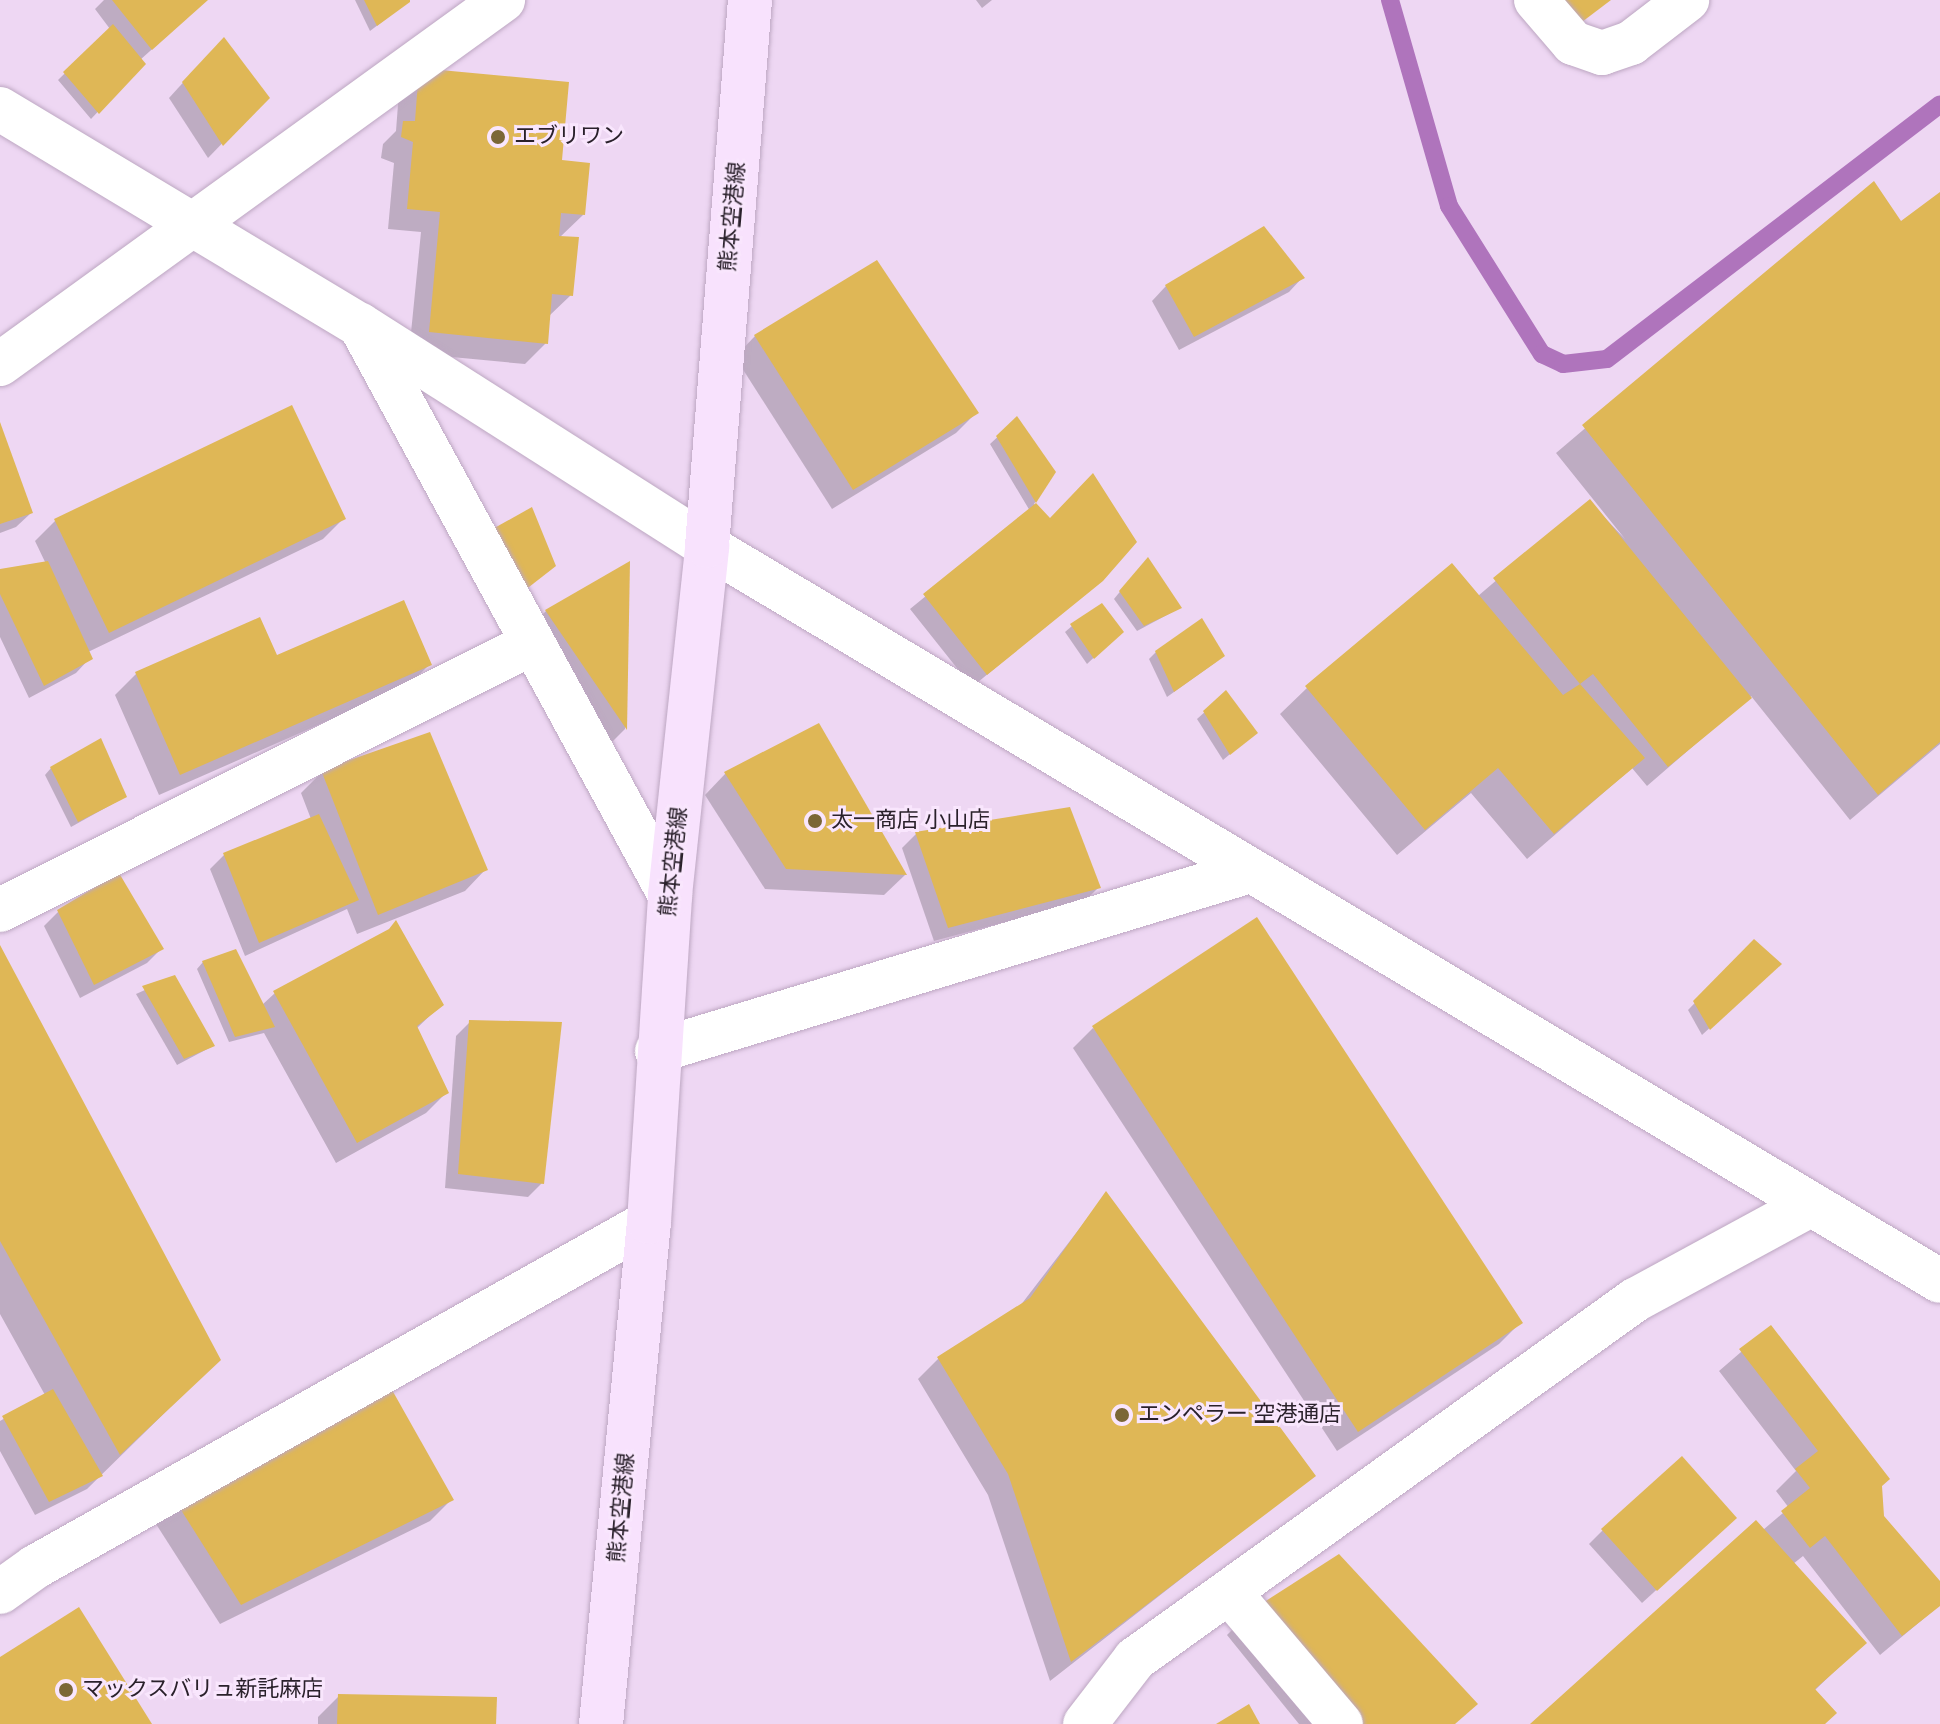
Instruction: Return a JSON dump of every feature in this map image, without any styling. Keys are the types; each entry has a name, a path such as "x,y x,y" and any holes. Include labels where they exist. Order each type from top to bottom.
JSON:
{"main road":[{"name":"熊本空港線","path":"601,1724 649,1222 657,1051 670,895 707,546 750,0"}],"street":[{"path":"0,364 503,0"},
{"path":"1536,0 1573,43 1602,53 1631,43 1687,0"},
{"path":"0,109 360,325 707,546 1247,872 1940,1281"},
{"path":"360,325 670,895"},
{"path":"0,910 533,643"},
{"path":"657,1051 1247,872"},
{"path":"1085,1724 1135,1659 1635,1300 1810,1205"},
{"path":"0,1592 35,1567 649,1222"},
{"path":"1229,1592 1341,1724"}],"building":[{"path":"112,0 208,0 152,50"},
{"path":"364,0 410,0 410,2 377,26"},
{"path":"1553,0 1611,0 1574,28"},
{"path":"113,24 146,64 99,114 63,72"},
{"path":"224,37 270,98 223,146 182,82"},
{"path":"419,68 569,82 562,160 590,163 585,215 561,213 559,236 579,237 573,296 552,294 548,344 429,332 440,212 407,209 413,142 401,137 403,121 415,121"},
{"path":"1874,181 1901,221 1940,192 1940,742 1878,795 1582,425"},
{"path":"1264,226 1305,278 1194,337 1165,285"},
{"path":"877,260 979,413 853,490 754,335"},
{"path":"292,405 346,519 109,633 54,519"},
{"path":"1017,416 1056,472 1036,503 996,436"},
{"path":"0,422 33,513 0,524"},
{"path":"1093,473 1137,542 1103,581 987,675 923,594 1036,503 1050,518"},
{"path":"1590,499 1752,698 1668,767 1593,674 1580,684 1493,578"},
{"path":"532,507 556,566 511,601 489,531"},
{"path":"1148,557 1182,608 1144,626 1119,591"},
{"path":"48,561 93,659 44,686 0,594 0,569"},
{"path":"630,561 627,730 545,610"},
{"path":"1452,563 1563,695 1580,684 1645,758 1554,834 1498,768 1425,830 1305,686"},
{"path":"404,600 432,665 180,775 135,672 260,617 277,655"},
{"path":"1102,603 1124,632 1094,659 1070,624"},
{"path":"1202,618 1225,656 1174,692 1155,651"},
{"path":"1226,690 1258,733 1230,755 1203,711"},
{"name":"太一商店 小山店","path":"819,723 907,875 786,869 724,772"},
{"path":"430,732 488,870 378,915 321,770"},
{"path":"101,738 127,797 78,822 50,767"},
{"path":"1070,807 1101,888 948,928 915,832"},
{"path":"319,814 359,900 259,943 223,853"},
{"path":"119,873 164,949 94,985 57,910"},
{"path":"1257,917 1523,1323 1358,1432 1092,1026"},
{"path":"396,920 444,1005 417,1026 449,1093 357,1143 273,991 389,929"},
{"path":"1754,939 1782,964 1710,1030 1693,1001"},
{"path":"0,945 221,1360 120,1455 0,1241"},
{"path":"236,949 275,1027 235,1037 202,961"},
{"path":"175,975 215,1046 184,1059 142,986"},
{"path":"469,1020 562,1022 544,1184 458,1174"},
{"name":"エンペラー 空港通店","path":"1106,1191 1316,1476 1071,1662 1008,1474 937,1357 1030,1298"},
{"path":"1771,1325 1890,1479 1882,1486 1884,1516 1940,1581 1940,1606 1902,1636 1825,1536 1810,1548 1781,1511 1810,1488 1795,1469 1818,1451 1739,1349"},
{"path":"387,1381 454,1500 241,1605 176,1502"},
{"path":"53,1389 103,1476 49,1502 2,1416"},
{"path":"1682,1456 1737,1518 1657,1591 1601,1529"},
{"path":"1756,1520 1867,1643 1815,1689 1837,1713 1825,1724 1530,1724"},
{"path":"1339,1554 1478,1704 1455,1724 1336,1724 1247,1613"},
{"name":"マックスバリュ新託麻店","path":"79,1607 152,1724 0,1724 0,1657"},
{"path":"338,1694 497,1697 496,1724 337,1724"},
{"path":"1249,1704 1260,1724 1216,1724"}],"waterway":[{"path":"1390,0 1449,206 1542,354 1563,364 1607,359 1940,104"}],"place":[{"name":"エブリワン","path":"498,137"},
{"name":"太一商店 小山店","path":"815,821"},
{"name":"エンペラー 空港通店","path":"1122,1415"},
{"name":"マックスバリュ新託麻店","path":"66,1690"}]}
